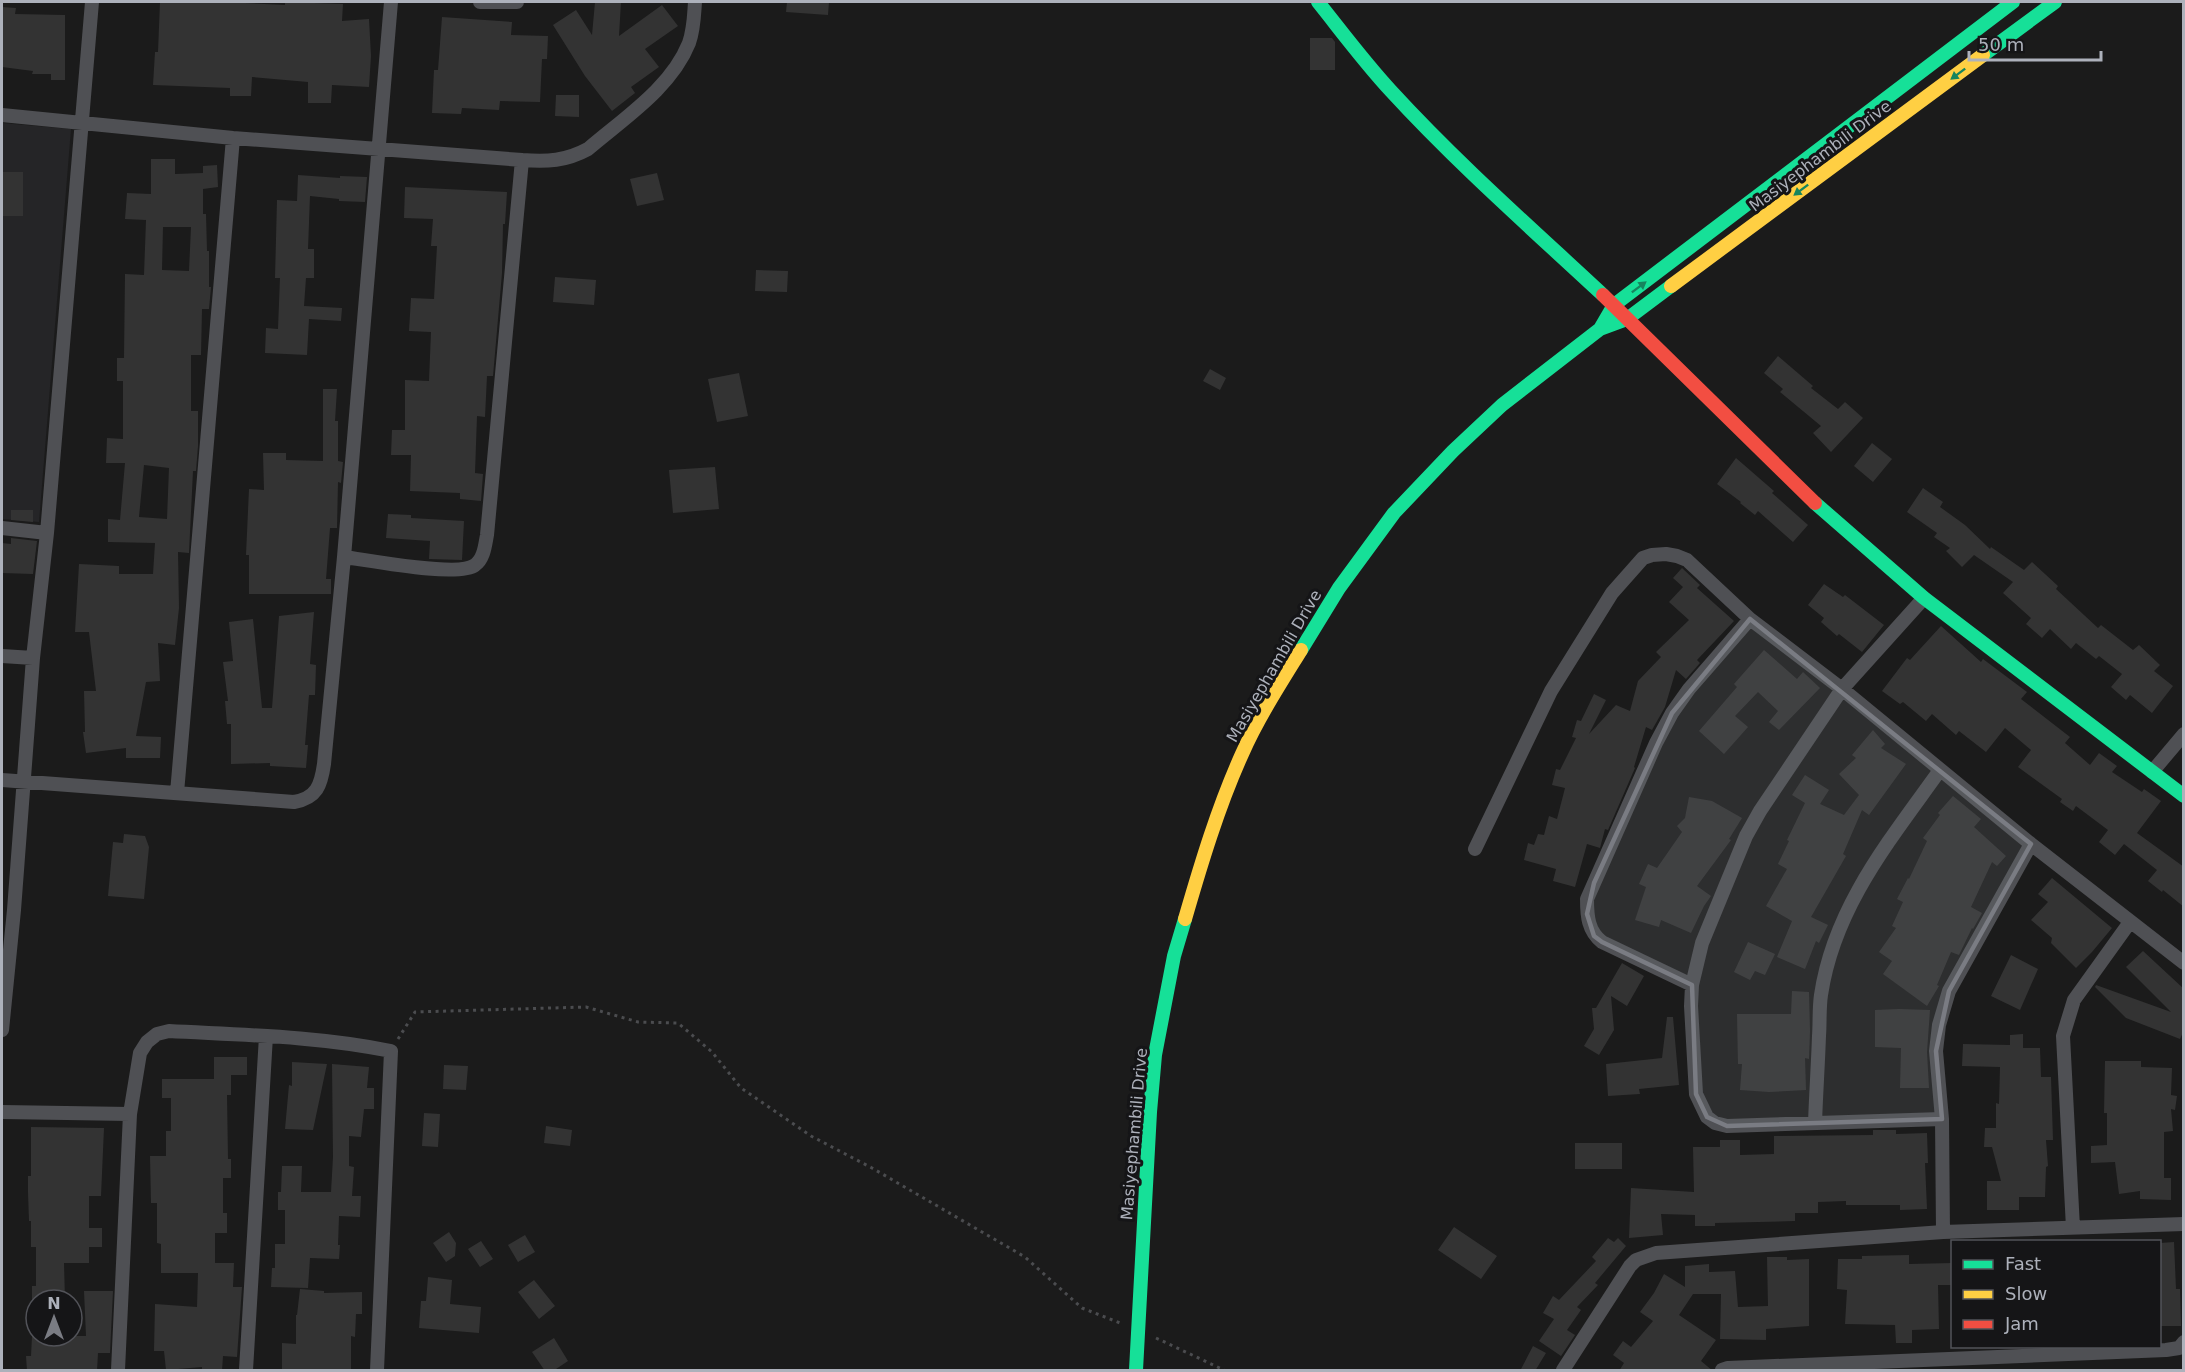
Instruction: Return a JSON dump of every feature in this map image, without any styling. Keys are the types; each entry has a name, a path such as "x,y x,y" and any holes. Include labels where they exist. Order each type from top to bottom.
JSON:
{"main road":[{"path":"1318,2 1389,89 1434,136 1493,194 1614,305 1797,487 1924,598 2184,796"},
{"name":"Masiyephambili Drive","path":"1600,329 1614,305 2013,2"},
{"name":"Masiyephambili Drive","path":"1136,1371 1155,1055 1174,956 1198,873 1242,754 1275,691 1339,588 1394,513 1453,451 1502,405 1600,329 1627,319 2055,2"}],"street":[{"path":"2,1030 8,910 47,533 92,2"},
{"path":"2,780 294,802 310,798 318,787 324,764 344,557 391,2"},
{"path":"480,2 517,2"},
{"path":"2,114 233,138 546,162 575,156 588,149 662,86 682,57 689,42 695,2"},
{"path":"177,793 233,138"},
{"path":"344,557 454,571 475,566 480,559 487,535 522,160"},
{"path":"2,528 47,533"},
{"path":"1475,849 1551,691 1612,593 1637,563 1652,555 1666,554 1687,560 1750,619 1842,689 2031,844 2184,963"},
{"path":"1924,598 1842,689 1760,811 1746,836 1702,943 1692,985 1691,1006 1696,1094 1707,1118 1715,1123 1727,1126 1942,1119"},
{"path":"1692,985 1594,936 1587,914 1587,899 1656,743 1672,714 1689,689 1750,619"},
{"path":"2,656 33,658"},
{"path":"2152,772 2184,734"},
{"path":"1815,1123 1821,996 1834,939 1849,905 1885,847 1940,770"},
{"path":"1943,1232 1942,1119 1936,1051 1939,1025 1949,991 2031,844"},
{"path":"2073,1228 2063,1036 2074,1000 2130,922"},
{"path":"118,1371 130,1114 140,1053 147,1042 158,1034 169,1031 266,1036 392,1051 377,1371"},
{"path":"246,1371 266,1036"},
{"path":"2,1112 130,1114"},
{"path":"1563,1371 1630,1266 1636,1260 1656,1253 1943,1232 2184,1224"},
{"path":"1722,1371 1728,1368 1937,1365 2166,1350 2179,1348 2184,1342"}],"path":[{"path":"392,1051 415,1012 586,1007 638,1022 678,1023 712,1052 741,1088 802,1130 1025,1257 1082,1308 1137,1330 1224,1371"}],"highlighted area":[{"path":"1750,619 2031,844 1949,991 1936,1051 1942,1119 1727,1126 1707,1117 1696,1094 1692,985 1602,942 1594,936 1587,914 1594,883 1672,713"}],"shaded area":[{"path":"2,123 71,129 39,522 2,519"}],"building":[{"path":"160,2 343,4 342,21 369,19 371,56 369,87 332,85 331,103 308,103 308,82 252,77 251,96 230,96 230,88 153,85 155,52 158,52"},
{"path":"595,2 621,2 619,36 662,5 678,26 645,49 659,67 631,87 635,93 612,111 585,76 553,25 576,10 592,35"},
{"path":"787,2 829,2 828,15 786,12"},
{"path":"2,7 16,8 15,14 65,15 65,80 51,80 51,74 32,74 33,71 2,67"},
{"path":"442,17 512,22 511,35 548,36 547,59 542,59 540,102 500,101 499,110 462,108 461,114 432,113 434,70 438,70"},
{"path":"1310,38 1332,38 1335,42 1335,70 1310,70"},
{"path":"556,95 579,95 579,117 555,116"},
{"path":"151,159 175,159 175,174 203,173 203,166 217,165 218,187 203,189 203,214 206,214 209,287 211,287 209,309 202,309 201,355 191,355 191,411 198,411 198,446 196,471 193,471 189,553 178,552 179,608 175,645 158,643 160,681 146,682 136,736 161,737 160,758 126,758 126,748 86,753 83,732 85,732 84,691 96,691 89,632 75,632 79,564 119,566 119,574 153,574 155,543 108,542 108,519 120,520 125,463 106,463 107,438 123,439 123,381 117,381 117,358 124,358 125,274 144,275 146,220 125,219 127,193 151,194","holes":["163,227 191,227 189,271 162,270","144,465 169,468 167,519 139,517"]},
{"path":"2,172 23,172 23,216 2,216"},
{"path":"657,173 664,200 637,206 630,179"},
{"path":"298,175 367,177 365,202 339,201 339,199 310,196 308,249 314,249 314,278 306,278 304,306 342,308 341,321 309,319 307,355 265,353 266,328 278,329 280,278 275,278 277,200 297,201"},
{"path":"405,187 507,192 493,376 487,376 485,417 477,416 475,473 483,474 481,501 460,499 460,493 410,491 411,455 391,455 392,430 405,430 405,380 429,381 431,332 409,331 411,298 434,299 437,246 431,246 433,219 404,218"},
{"path":"756,270 788,271 787,292 755,291"},
{"path":"555,277 596,280 594,305 553,302"},
{"path":"1778,356 1813,386 1811,388 1838,409 1845,402 1863,418 1831,452 1813,433 1821,426 1780,392 1783,389 1764,373"},
{"path":"1210,369 1226,378 1220,390 1203,381"},
{"path":"739,373 748,416 717,422 708,379"},
{"path":"323,389 337,389 335,421 338,421 338,461 343,462 341,483 338,482 337,528 330,528 326,579 331,579 331,594 249,594 249,555 246,555 249,489 264,490 263,453 286,453 286,460 323,461"},
{"path":"1872,443 1892,459 1873,482 1854,466"},
{"path":"1736,458 1808,525 1793,542 1758,511 1755,515 1717,484"},
{"path":"715,467 719,509 673,513 669,470"},
{"path":"1923,488 1943,502 1940,507 1965,525 1990,549 1991,547 2024,570 2032,562 2058,586 2056,589 2098,628 2101,625 2133,650 2139,645 2160,665 2154,671 2173,686 2152,713 2130,695 2126,700 2111,687 2122,674 2099,656 2096,659 2076,643 2071,649 2050,629 2042,638 2026,624 2031,618 2003,593 2013,582 1974,555 1962,567 1946,551 1950,548 1934,537 1937,533 1907,512"},
{"path":"11,510 33,510 33,522 11,520"},
{"path":"388,514 411,515 411,518 464,521 462,560 429,559 430,541 386,538"},
{"path":"11,538 37,541 33,574 2,573 2,543 11,544"},
{"path":"1682,568 1700,585 1697,588 1734,621 1697,660 1700,663 1686,679 1676,670 1665,707 1652,730 1646,727 1635,768 1608,830 1605,829 1600,848 1587,844 1575,887 1553,881 1556,869 1524,860 1528,843 1534,845 1538,834 1544,835 1549,816 1557,819 1565,788 1552,785 1556,769 1560,770 1576,738 1572,737 1577,720 1581,721 1594,694 1606,700 1589,734 1616,705 1630,711 1638,681 1661,657 1656,652 1689,620 1669,602 1683,587 1673,578"},
{"path":"1824,584 1843,597 1845,595 1884,625 1862,652 1839,634 1837,636 1821,622 1824,618 1808,605"},
{"path":"314,612 310,664 316,665 315,695 309,695 305,745 308,745 306,768 270,766 270,763 231,764 231,724 227,724 225,701 228,701 223,662 233,661 229,622 253,619 262,708 272,708 279,616"},
{"path":"1941,626 1981,662 1983,659 2027,692 2021,699 2070,737 2065,743 2090,765 2099,753 2117,766 2112,772 2142,792 2144,789 2161,801 2137,833 2184,867 2184,907 2148,881 2157,870 2124,844 2115,855 2099,842 2108,830 2076,806 2073,811 2060,802 2062,799 2018,767 2031,750 2005,728 1986,752 1959,731 1956,735 1932,714 1926,721 1903,702 1900,704 1882,691 1907,658 1910,660"},
{"path":"1764,650 1797,679 1803,672 1820,688 1779,730 1769,722 1778,711 1758,692 1735,716 1748,727 1724,754 1699,731 1737,687 1734,684"},
{"path":"1873,730 1885,744 1881,748 1906,764 1869,815 1862,810 1843,854 1846,856 1811,917 1828,925 1819,943 1816,941 1805,969 1777,957 1792,921 1766,906 1787,869 1778,864 1805,803 1792,795 1805,775 1829,790 1820,804 1844,815 1859,795 1839,774 1856,758 1852,755"},
{"path":"1953,796 1981,819 1974,827 2006,856 1997,866 1992,862 1971,907 1982,913 1959,955 1951,952 1937,985 1939,986 1927,1006 1883,974 1892,961 1879,952 1896,928 1892,926 1903,902 1897,899 1927,841 1923,838 1940,815 1938,813"},
{"path":"1689,797 1712,801 1742,818 1729,839 1731,840 1697,886 1711,896 1691,933 1661,920 1659,927 1635,920 1646,887 1639,884 1648,864 1657,868 1682,832 1677,826 1685,818"},
{"path":"124,834 145,836 149,847 144,899 108,896 113,842 123,843"},
{"path":"2052,878 2112,928 2076,968 2051,943 2052,938 2031,920 2048,902 2038,894"},
{"path":"1748,942 1775,954 1765,975 1755,971 1750,980 1734,972"},
{"path":"2143,951 2184,989 2184,1030 2180,1039 2126,1018 2095,987 2096,985 2171,1012 2126,967"},
{"path":"2011,955 2038,969 2020,1010 1991,996"},
{"path":"1622,963 1644,976 1627,1006 1611,996 1614,1030 1599,1055 1584,1046 1594,1029 1592,1008 1596,1008"},
{"path":"1792,991 1809,992 1810,1031 1809,1059 1805,1058 1806,1090 1769,1092 1740,1090 1742,1064 1738,1064 1737,1014 1791,1014"},
{"path":"1875,1010 1930,1010 1927,1052 1929,1088 1900,1088 1901,1048 1875,1047"},
{"path":"1667,1017 1673,1017 1679,1085 1639,1089 1640,1094 1608,1096 1606,1064 1662,1058"},
{"path":"2023,1034 2023,1048 2040,1048 2041,1077 2051,1077 2053,1140 2046,1140 2048,1166 2046,1167 2045,1197 2019,1197 2019,1210 1987,1210 1987,1181 2001,1181 1992,1147 1984,1147 1985,1128 1996,1128 2000,1067 1962,1066 1963,1044 2010,1045 2010,1035"},
{"path":"214,1057 247,1057 247,1075 231,1075 231,1095 227,1095 228,1159 231,1159 231,1178 223,1178 223,1213 227,1213 227,1233 215,1233 215,1263 234,1263 233,1287 242,1287 237,1357 223,1356 222,1371 202,1371 202,1367 166,1370 164,1351 154,1351 155,1304 197,1307 198,1273 161,1273 161,1244 157,1243 157,1203 151,1203 150,1156 166,1156 166,1131 171,1131 171,1098 162,1098 162,1079 214,1079"},
{"path":"2105,1061 2141,1061 2141,1067 2172,1068 2171,1095 2177,1096 2175,1110 2171,1109 2173,1131 2164,1132 2164,1178 2171,1178 2171,1200 2140,1199 2140,1191 2119,1194 2115,1162 2091,1163 2091,1146 2107,1145 2107,1113 2104,1113"},
{"path":"292,1062 327,1064 313,1130 285,1129 289,1085 292,1086"},
{"path":"332,1064 369,1067 367,1088 374,1088 374,1109 364,1109 361,1137 349,1136 349,1166 354,1167 352,1196 361,1196 360,1217 339,1216 339,1259 310,1258 308,1288 271,1287 272,1268 275,1268 275,1244 285,1244 285,1210 278,1210 282,1166 302,1166 301,1192 331,1192"},
{"path":"444,1065 468,1066 466,1090 443,1089"},
{"path":"424,1113 440,1114 438,1147 422,1146"},
{"path":"546,1126 572,1130 570,1146 544,1143"},
{"path":"31,1127 104,1128 101,1196 89,1196 89,1228 102,1228 102,1247 89,1247 89,1263 64,1263 65,1288 32,1288 36,1286 36,1247 31,1247 31,1221 29,1221 28,1176 31,1176"},
{"path":"1873,1130 1896,1130 1896,1134 1927,1133 1928,1163 1925,1163 1927,1209 1900,1210 1900,1205 1846,1205 1846,1201 1818,1202 1818,1213 1795,1213 1795,1221 1715,1223 1715,1226 1695,1226 1695,1215 1661,1214 1663,1235 1629,1238 1631,1188 1694,1192 1693,1147 1720,1147 1720,1140 1740,1140 1740,1155 1774,1154 1774,1136 1873,1135"},
{"path":"1575,1143 1622,1143 1622,1169 1575,1169"},
{"path":"1454,1227 1497,1256 1481,1279 1438,1250"},
{"path":"449,1232 456,1243 455,1256 446,1262 433,1243"},
{"path":"525,1235 535,1252 518,1262 508,1245"},
{"path":"1608,1238 1614,1242 1618,1238 1626,1246 1595,1283 1598,1285 1577,1307 1581,1310 1567,1330 1575,1335 1561,1356 1539,1341 1554,1319 1543,1313 1553,1296 1559,1300 1596,1261 1592,1257"},
{"path":"481,1241 493,1259 480,1267 468,1249"},
{"path":"2174,1242 2176,1289 2180,1289 2181,1326 2161,1326 2161,1243"},
{"path":"1909,1255 1909,1264 1951,1263 1951,1285 1938,1285 1939,1329 1912,1330 1912,1343 1896,1343 1895,1325 1845,1324 1847,1290 1837,1289 1838,1259 1862,1259 1862,1256"},
{"path":"1767,1257 1787,1257 1787,1260 1809,1259 1809,1326 1766,1329 1766,1340 1720,1339 1721,1294 1693,1294 1679,1315 1716,1340 1701,1361 1713,1371 1619,1371 1624,1363 1613,1355 1623,1341 1631,1347 1653,1321 1640,1312 1664,1274 1685,1287 1685,1266 1709,1264 1709,1272 1735,1271 1738,1307 1768,1306"},
{"path":"428,1277 452,1280 450,1304 481,1307 479,1333 419,1328 421,1301 426,1301"},
{"path":"534,1280 555,1306 539,1319 518,1292"},
{"path":"300,1289 324,1291 324,1293 362,1292 362,1314 356,1314 355,1337 351,1336 351,1371 282,1371 282,1343 296,1344 296,1315"},
{"path":"84,1291 113,1291 110,1353 98,1353 97,1371 27,1371 26,1356 31,1356 31,1348 84,1348 84,1336 86,1336"},
{"path":"554,1338 568,1361 553,1371 545,1371 532,1352"},
{"path":"1533,1346 1546,1353 1535,1371 1520,1371"}],"traffic: fast":[{"path":"1318,2 1372,70 1416,118 1603,295"},
{"path":"1600,329 1614,305 2013,2"},
{"path":"1983,55 2055,2"},
{"path":"1301,650 1339,588 1394,513 1453,451 1502,405 1600,329 1627,319 1671,286"},
{"path":"1815,503 1924,598 2184,796"},
{"path":"1136,1370 1155,1055 1174,956 1185,919"}],"traffic: slow":[{"path":"1671,286 1983,55"},
{"path":"1185,919 1210,836 1233,774 1262,714 1301,650"}],"traffic: jam":[{"path":"1603,295 1815,503"}]}
